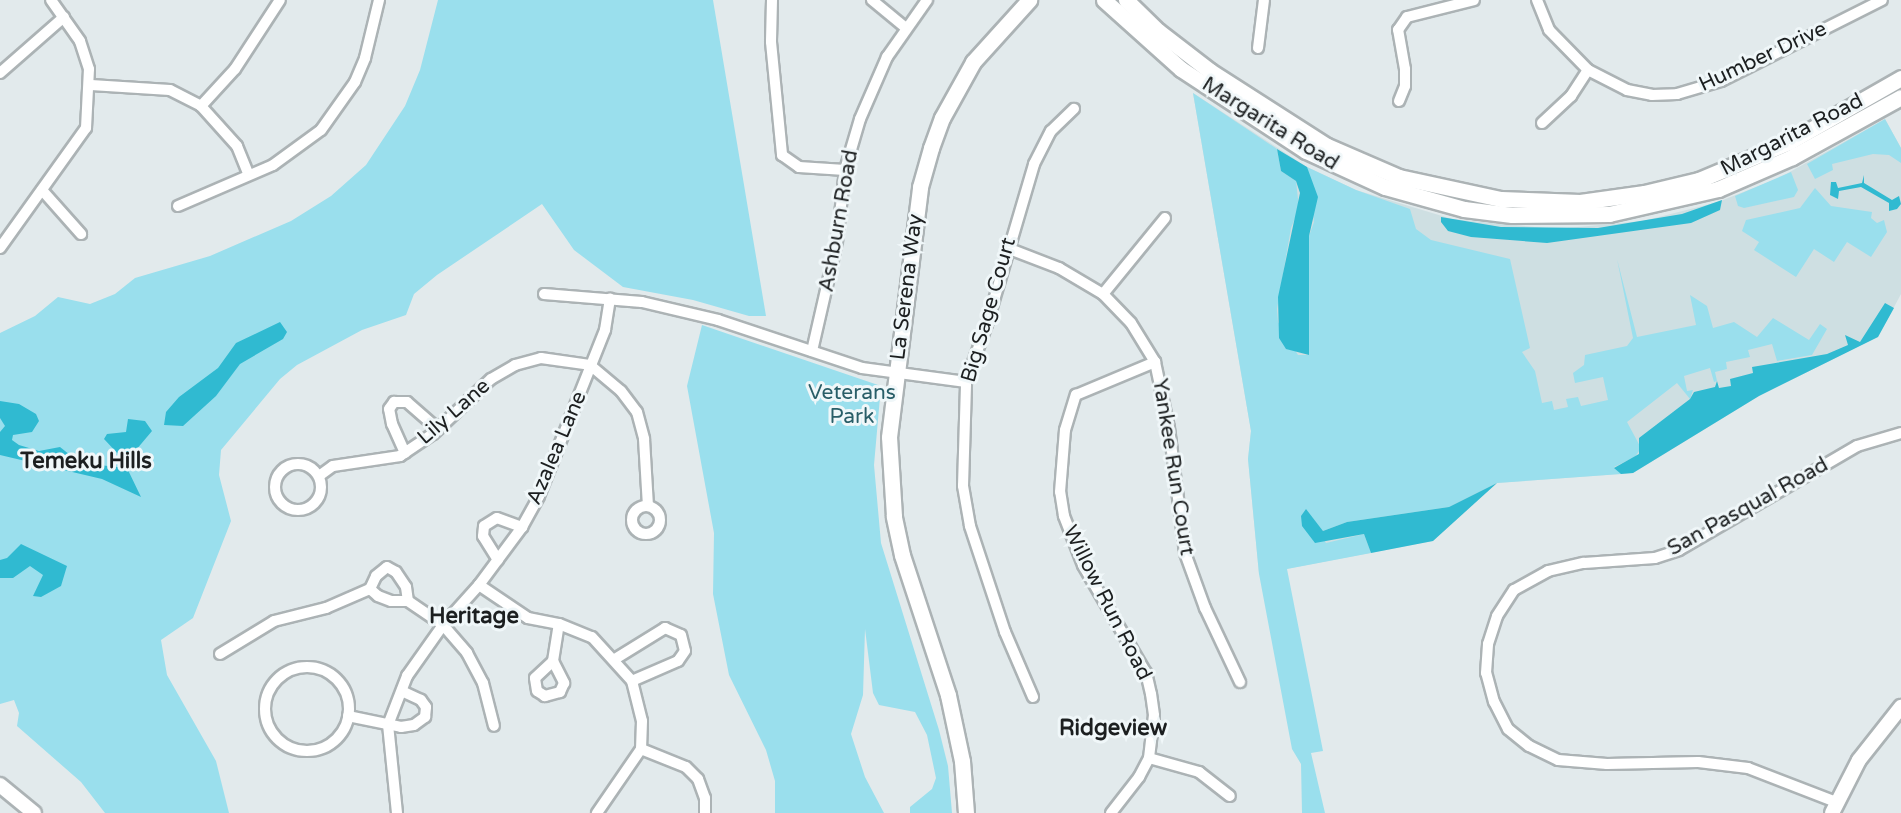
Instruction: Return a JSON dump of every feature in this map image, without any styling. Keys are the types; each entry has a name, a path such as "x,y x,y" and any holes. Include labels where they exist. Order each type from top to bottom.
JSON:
{"main road":[{"name":"La Serena Way","path":"966,813 962,761 948,695 902,555 894,516 889,437 920,187 931,148 942,118 974,62 1029,0"},
{"name":"Margarita Road","path":"1104,0 1181,69 1306,151 1384,187 1464,209 1512,215 1609,214 1678,201 1724,187 1792,157 1901,97"},
{"name":"Margarita Road","path":"1126,0 1158,31 1210,71 1327,146 1399,177 1500,199 1580,202 1644,193 1699,180 1789,142 1901,78"}],"street":[{"path":"0,248 86,128 91,85 80,41 51,0"},
{"path":"201,106 235,69 280,0"},
{"path":"178,206 295,152 321,130 355,82 365,58 380,0"},
{"path":"772,0 771,42 782,155 800,167 845,170"},
{"path":"872,0 906,28"},
{"name":"Ashburn Road","path":"812,351 837,242 845,170 871,91 886,57 927,0"},
{"path":"1258,48 1264,0"},
{"path":"1399,101 1405,86 1405,69 1398,30 1407,17 1474,0"},
{"name":"Humber Drive","path":"1537,0 1549,30 1588,70 1627,90 1652,95 1703,88 1882,0"},
{"path":"0,73 64,17"},
{"path":"1542,123 1571,96 1588,70"},
{"path":"91,85 170,90 201,106 237,146 249,175"},
{"name":"Big Sage Court","path":"1033,697 1005,632 970,526 963,486 966,382 987,324 1007,248 1043,145 1061,118 1074,109"},
{"path":"42,190 81,234"},
{"path":"1102,294 1165,218"},
{"name":"Yankee Run Court","path":"1007,248 1059,268 1102,294 1131,323 1155,362 1169,428 1185,553 1205,608 1240,682"},
{"path":"544,294 610,298 680,310 862,368 966,382"},
{"name":"Azalea Lane","path":"387,725 404,692 407,676 442,625 479,585 498,560 522,527 539,496 607,323 610,298"},
{"name":"Lily Lane","path":"319,476 333,466 405,453 438,429 491,379 515,365 542,358 591,365"},
{"name":"Willow Run Road","path":"1110,813 1140,777 1149,758 1154,716 1146,673 1083,565 1064,516 1060,492 1065,430 1076,396 1155,362"},
{"path":"591,365 621,392 638,412 644,439 648,506"},
{"path":"405,453 392,424 389,409 394,402 407,402 438,429"},
{"name":"San Pasqual Road","path":"1834,807 1748,768 1698,762 1607,764 1558,760 1529,746 1508,729 1494,702 1486,673 1488,644 1497,616 1514,590 1548,571 1584,564 1655,558 1679,550 1857,446 1901,433"},
{"path":"290,464 306,465 319,476 319,497 309,507 288,508 277,498 274,482 290,464"},
{"path":"498,560 483,536 484,526 497,518 522,527"},
{"path":"219,654 274,621 326,608 370,589 387,567 403,580 408,601"},
{"path":"479,585 528,618 559,624 592,637 615,659 632,681 642,721 641,749 597,813"},
{"path":"370,589 390,601 408,601 442,625 467,653 483,683 494,726"},
{"path":"554,661 559,624"},
{"path":"615,659 665,628 681,635 686,651 678,661 632,681"},
{"path":"311,668 335,679 348,702 348,716 335,740 309,751 295,750 273,734 265,709 274,683 284,674 311,668"},
{"path":"348,716 401,727 425,717 426,707 421,700 404,692"},
{"path":"1834,807 1859,760 1901,707"},
{"path":"387,725 397,813"},
{"path":"641,749 686,767 698,779 705,798 705,813"},
{"path":"1149,758 1199,772 1230,796"},
{"path":"2,788 34,813"}],"shaded area":[{"path":"1193,93 1307,167 1356,190 1452,219 1556,229 1643,221 1718,202 1779,178 1885,119 1901,148 1901,294 1878,337 1759,396 1633,473 1497,483 1433,541 1259,574 1248,459 1251,431"},
{"path":"1277,149 1307,167 1318,197 1309,236 1309,355 1286,349 1279,338 1278,297 1300,193 1296,181 1281,171"},
{"path":"1864,175 1864,183 1892,200 1899,196 1901,204 1897,209 1889,211 1889,203 1861,187 1839,191 1838,199 1830,195 1831,182 1836,182 1838,188 1862,183"},
{"path":"1722,200 1720,210 1691,223 1547,243 1471,237 1448,231 1441,222 1441,217 1501,227 1598,228 1682,214"},
{"path":"1885,303 1894,308 1878,337 1759,396 1633,473 1621,474 1614,468 1639,454 1639,438 1690,399 1694,392 1715,387 1717,381 1719,388 1731,386 1730,379 1753,373 1752,367 1827,354 1848,345 1845,335 1860,342"},
{"path":"280,322 287,332 283,339 240,364 216,396 183,426 164,425 166,412 179,397 218,368 236,343"},
{"path":"0,401 19,404 36,414 39,421 32,432 13,435 12,440 19,445 39,451 60,447 80,463 127,468 141,497 102,479 0,455 0,432 5,426 0,418"},
{"path":"128,419 145,421 152,431 136,450 120,456 104,439 107,434 126,432"},
{"path":"1497,483 1433,541 1371,553 1364,534 1315,543 1302,526 1301,516 1306,509 1323,531 1347,522 1449,507"},
{"path":"21,544 67,566 61,586 41,597 33,596 43,575 30,566 13,578 0,578 0,560 7,558"}],"green space":[{"path":"438,0 713,0 766,316 749,316 693,300 623,287 574,250 542,204 437,275 414,294 406,315 362,330 297,365 280,379 221,450 219,475 231,521 193,618 161,640 167,675 216,761 229,813 105,813 81,782 17,726 19,713 14,700 0,704 0,333 35,316 58,297 90,304 115,294 135,278 210,256 291,221 331,196 366,165 405,106 420,70"},
{"path":"1193,93 1277,149 1281,171 1296,181 1299,208 1291,228 1277,309 1278,322 1298,355 1309,355 1309,236 1314,222 1307,167 1356,190 1410,209 1416,229 1431,240 1510,259 1530,348 1522,352 1535,371 1542,403 1552,401 1554,410 1568,407 1566,399 1578,397 1581,406 1608,400 1603,377 1575,383 1573,373 1584,365 1585,355 1627,346 1633,338 1617,259 1637,337 1696,325 1690,295 1707,306 1713,328 1734,322 1757,337 1773,318 1809,340 1820,324 1827,329 1812,355 1777,361 1772,344 1748,350 1750,357 1726,362 1727,369 1715,372 1717,381 1714,382 1710,368 1684,376 1687,391 1693,390 1690,399 1677,383 1627,422 1641,448 1635,457 1614,467 1621,474 1497,483 1449,507 1347,522 1323,531 1306,510 1326,543 1364,534 1371,553 1287,569 1323,751 1311,753 1325,813 1302,813 1301,764 1292,749 1259,574 1248,459 1251,431"},
{"path":"1885,119 1901,148 1901,163 1889,155 1873,154 1832,164 1833,170 1815,179 1807,164"},
{"path":"1791,172 1798,190 1794,197 1744,208 1738,206 1735,196"},
{"path":"1815,188 1831,206 1872,212 1871,218 1877,223 1884,220 1887,232 1871,257 1847,242 1834,262 1814,249 1796,277 1754,250 1759,242 1742,231 1746,220 1800,208"},
{"name":"Veterans Park","path":"702,325 881,386 874,465 881,543 939,730 948,766 952,813 910,813 910,807 932,789 936,778 927,735 915,712 879,705 873,693 865,629 863,695 851,734 865,777 884,813 775,813 775,781 766,750 729,675 713,594 714,533 687,386"}],"district":[{"name":"Temeku Hills","path":"86,462"},
{"name":"Heritage","path":"474,617"},
{"name":"Ridgeview","path":"1113,729"}]}
